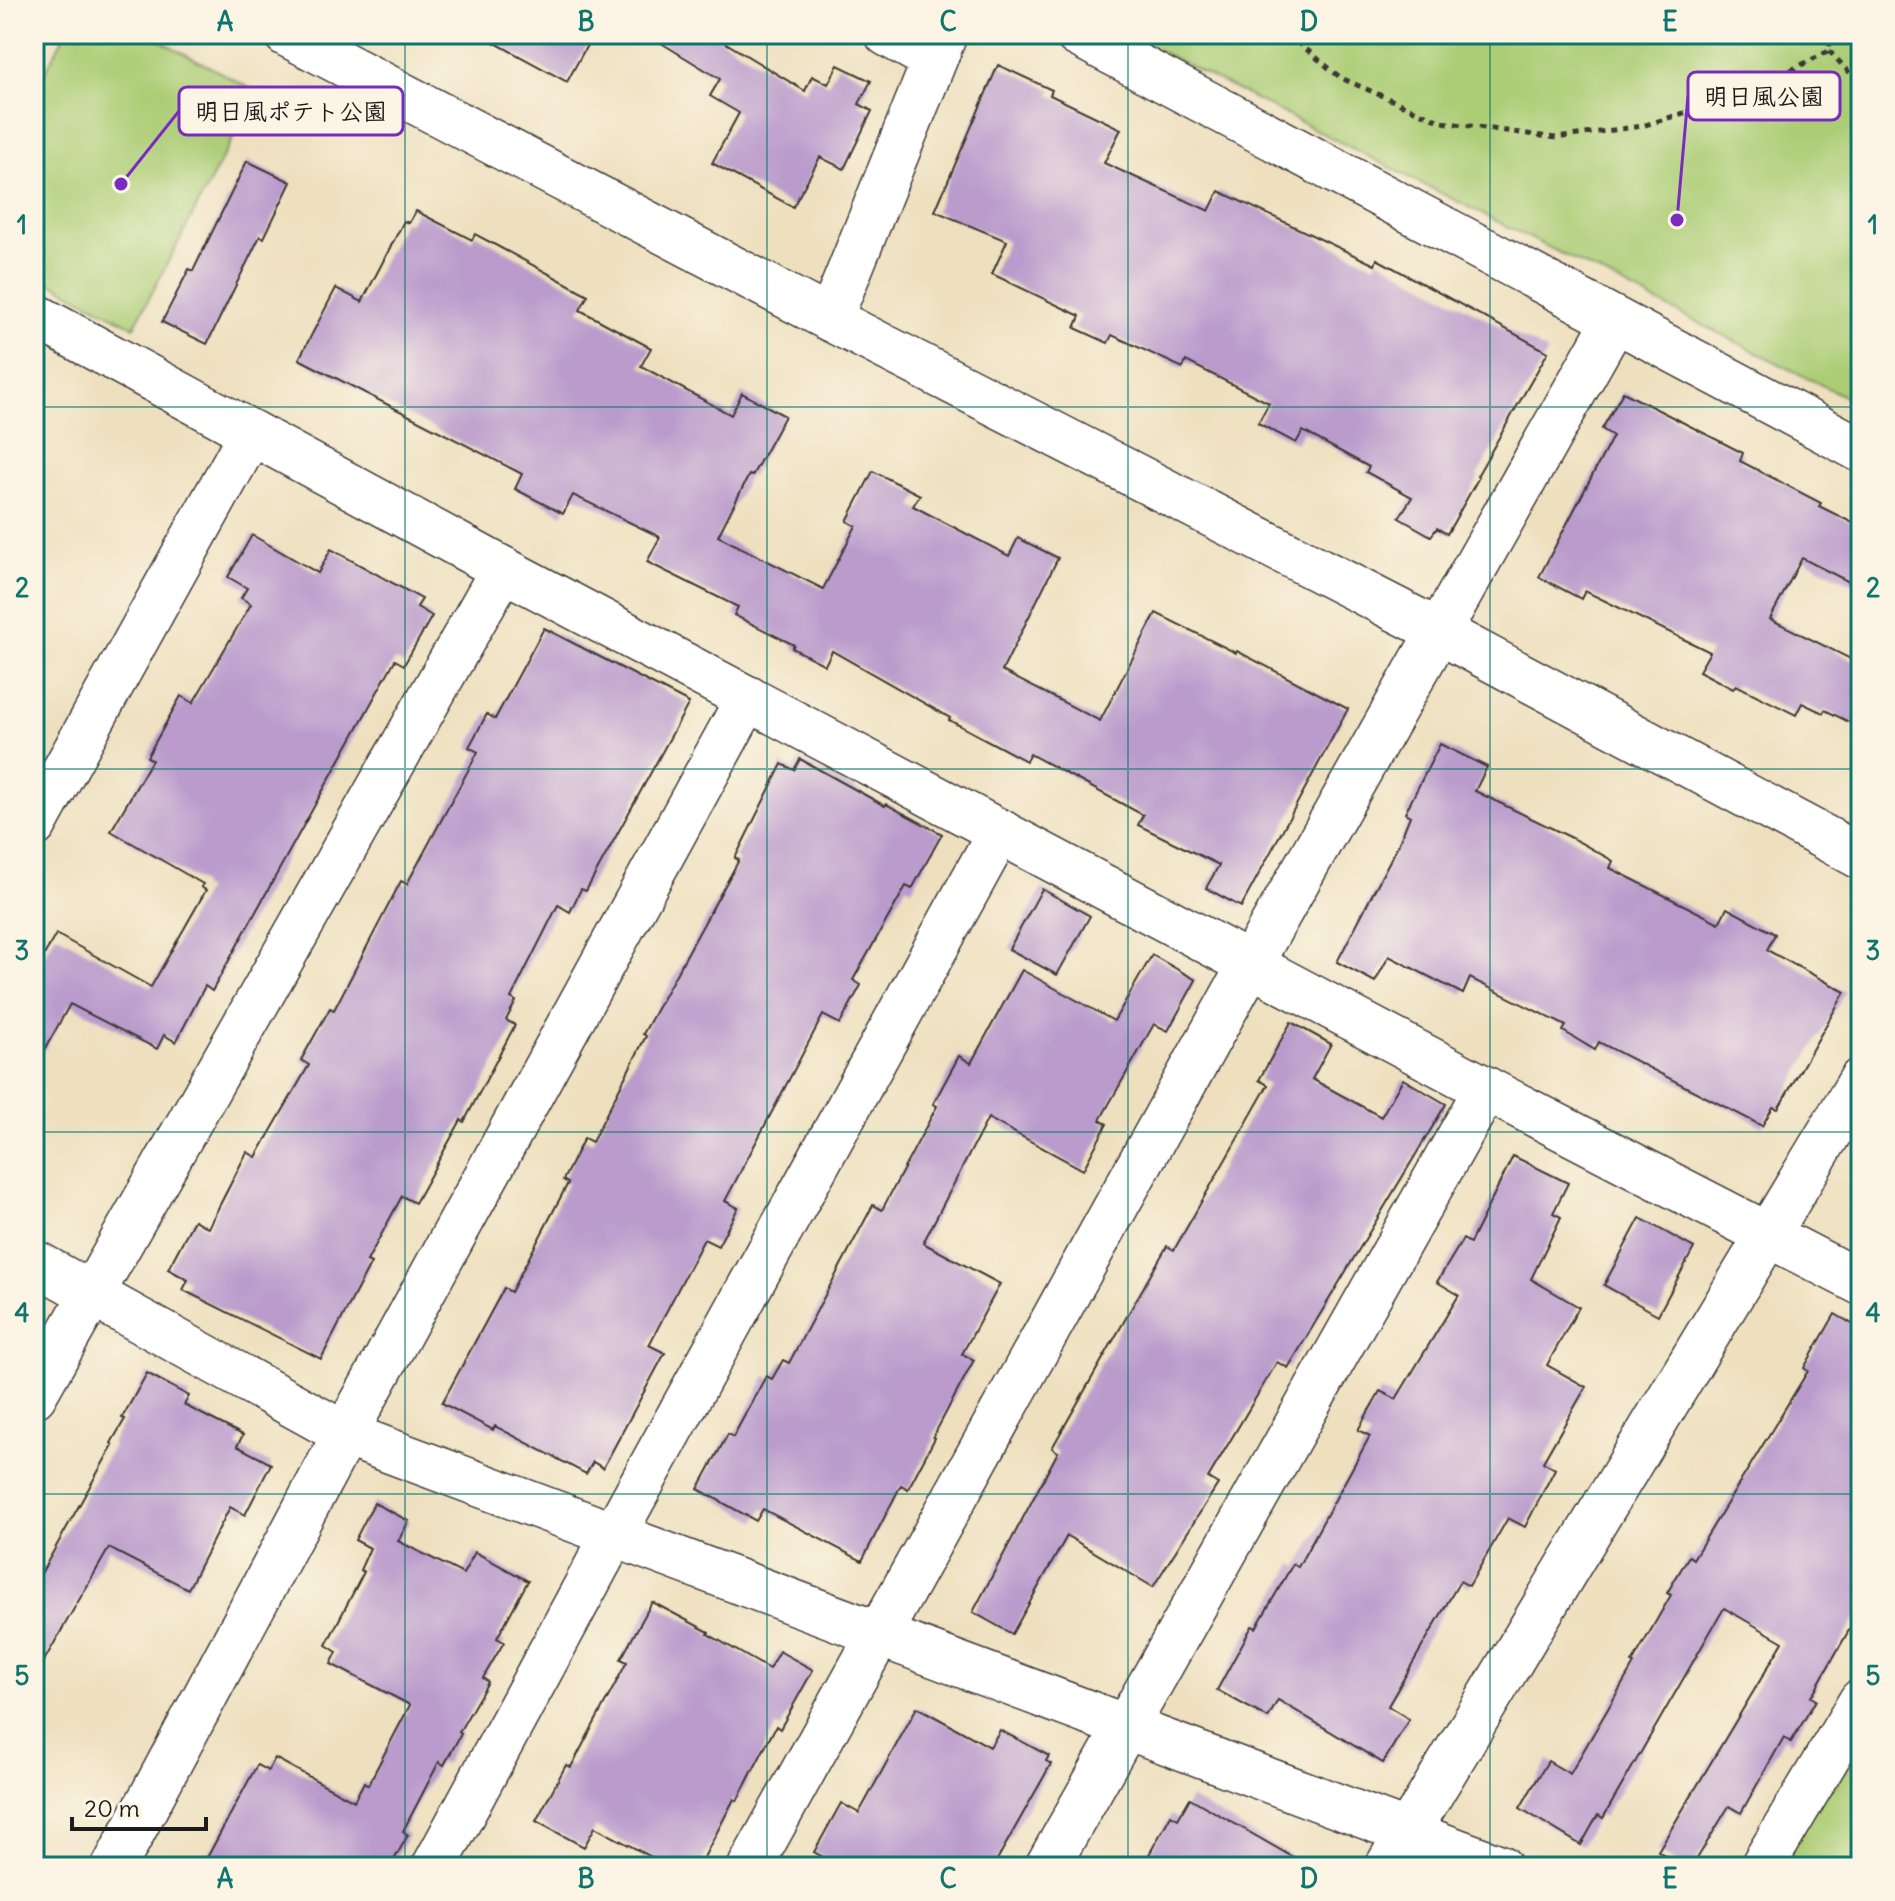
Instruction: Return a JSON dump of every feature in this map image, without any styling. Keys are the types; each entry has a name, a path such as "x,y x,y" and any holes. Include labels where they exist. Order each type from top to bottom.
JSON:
{"street":[{"path":"286,34 830,319 1440,632 1861,857"},
{"path":"830,319 940,47 887,34"},
{"path":"1077,34 1861,450"},
{"path":"34,315 503,569 1486,1089 1861,1283"},
{"path":"750,1867 1251,963 1615,320"},
{"path":"34,825 251,433"},
{"path":"34,1396 503,569"},
{"path":"114,1867 345,1434 748,698"},
{"path":"434,1867 1000,831"},
{"path":"1398,1850 1861,1080"},
{"path":"1047,1867 1486,1089"},
{"path":"34,1262 345,1434 1128,1727 1398,1850 1500,1867"},
{"path":"1762,1867 1861,1701"}],"path":[{"path":"1288,34 1341,78 1442,122 1556,138 1642,126 1739,96 1829,51"},
{"path":"1829,51 1831,34"},
{"path":"1829,51 1854,77 1861,80"}],"green space":[{"path":"65,34 148,34 257,92 134,327 34,274 34,93"},
{"path":"1126,34 1861,34 1861,405"},
{"path":"1861,1701 1861,1867 1762,1867"}],"building":[{"path":"479,34 593,34 567,82"},
{"path":"655,34 711,34 805,91 812,76 828,84 838,65 871,81 859,104 872,111 844,169 820,157 793,207 712,163 739,113 710,96 720,79 653,38"},
{"path":"998,65 1052,90 1050,95 1121,129 1104,163 1209,211 1219,191 1375,265 1377,259 1548,352 1447,534 1437,528 1431,536 1399,518 1412,497 1366,472 1369,467 1303,431 1296,443 1258,423 1269,403 1186,361 1183,368 1112,335 1108,343 1075,328 1080,316 992,274 1007,241 935,211"},
{"path":"247,161 291,182 264,238 260,236 207,344 162,322 189,269 193,271"},
{"path":"416,211 472,240 475,234 588,295 580,310 651,348 641,366 731,415 742,393 785,416 752,476 749,475 718,536 823,589 856,526 847,521 873,471 920,495 913,506 1009,556 1018,538 1058,558 1002,671 1100,721 1156,613 1348,709 1241,907 1206,888 1219,865 1138,825 1143,815 1030,754 1026,761 832,651 825,665 792,648 794,645 734,615 738,607 647,562 660,537 573,495 563,514 515,489 522,474 299,359 336,288 362,302 404,221 409,223"},
{"path":"1623,392 1743,453 1740,461 1861,527 1861,588 1802,558 1770,619 1861,664 1861,728 1825,710 1823,713 1802,703 1796,715 1736,685 1733,689 1699,671 1710,652 1585,591 1581,599 1539,577 1613,436 1602,429"},
{"path":"252,535 318,573 331,549 422,599 417,607 432,616 404,665 395,660 212,991 205,986 176,1042 164,1035 157,1049 70,1004 34,1069 34,973 56,934 151,987 206,890 201,887 203,884 111,831 152,760 147,757 181,696 193,703 251,604 241,598 247,588 228,577"},
{"path":"544,628 689,703 586,891 581,889 570,912 558,905 511,998 516,1001 506,1020 515,1025 464,1122 461,1120 415,1203 402,1196 367,1261 371,1263 321,1359 183,1290 188,1280 168,1269 194,1220 208,1228 247,1152 256,1157 309,1065 301,1060 330,1008 334,1010 401,881 407,884 478,752 469,747 487,714 495,719"},
{"path":"1440,744 1487,767 1475,791 1572,838 1613,861 1610,868 1719,923 1727,908 1775,934 1767,950 1845,992 1778,1109 1773,1107 1762,1126 1599,1042 1595,1050 1563,1031 1566,1026 1470,978 1463,994 1389,956 1375,982 1337,962 1399,843 1410,816 1405,813"},
{"path":"800,759 942,834 912,889 906,886 853,980 861,985 840,1024 823,1015 725,1201 738,1208 718,1246 704,1239 649,1345 665,1353 603,1468 593,1462 586,1474 495,1426 493,1430 442,1403 504,1288 511,1292 568,1183 563,1180 584,1138 592,1142 646,1036 643,1034 739,860 735,858 782,764 794,770"},
{"path":"1042,889 1090,916 1057,975 1009,949"},
{"path":"1152,955 1196,980 1168,1031 1154,1024 1100,1120 1107,1124 1083,1170 988,1118 923,1243 1000,1284 962,1354 974,1360 908,1489 901,1485 862,1561 763,1509 756,1521 698,1489 728,1434 733,1437 766,1376 772,1379 783,1360 789,1363 873,1205 882,1210 937,1106 933,1104 959,1056 971,1063 1022,970 1114,1021"},
{"path":"1291,1022 1331,1044 1312,1079 1381,1117 1403,1079 1446,1104 1288,1368 1277,1362 1208,1478 1218,1484 1153,1587 1067,1536 1012,1634 973,1612 1058,1452 1052,1448 1167,1246 1174,1250 1268,1085 1259,1080"},
{"path":"1513,1156 1568,1183 1553,1213 1561,1217 1531,1279 1579,1307 1547,1365 1586,1387 1543,1462 1555,1469 1525,1527 1508,1518 1469,1586 1460,1581 1388,1706 1409,1719 1383,1763 1278,1700 1268,1718 1217,1690 1252,1626 1256,1628 1293,1564 1298,1567 1370,1436 1358,1430 1380,1391 1396,1399 1459,1295 1437,1282 1463,1239 1470,1243"},
{"path":"1640,1218 1694,1248 1658,1315 1604,1285"},
{"path":"1835,1314 1861,1329 1861,1609 1811,1697 1816,1700 1791,1742 1784,1737 1741,1813 1729,1806 1692,1867 1685,1867 1658,1851 1783,1642 1724,1608 1603,1818 1598,1815 1581,1845 1520,1808 1548,1761 1570,1774 1671,1595 1667,1593 1689,1556 1693,1559 1808,1371 1804,1368"},
{"path":"147,1373 189,1396 184,1405 243,1435 237,1446 271,1464 245,1515 230,1507 188,1589 109,1548 34,1678 34,1586 113,1445 111,1443 125,1419 122,1418"},
{"path":"374,1503 409,1521 398,1541 463,1574 475,1552 528,1581 497,1638 504,1642 483,1678 488,1682 444,1765 439,1762 403,1831 408,1835 390,1867 202,1867 257,1765 268,1771 275,1758 354,1801 364,1782 368,1785 410,1705 331,1664 337,1652 326,1645 364,1572 360,1570 370,1548 355,1540"},
{"path":"652,1602 769,1669 779,1651 813,1670 780,1729 776,1726 699,1867 670,1867 595,1827 584,1847 536,1821 566,1765 571,1767 627,1662 621,1659"},
{"path":"917,1707 990,1747 1000,1730 1049,1756 1046,1761 1051,1764 993,1867 841,1867 814,1852 841,1803 859,1813"},
{"path":"1190,1798 1310,1867 1142,1867 1171,1815 1178,1819"}],"place":[{"name":"明日風ポテト公園","path":"121,184"},
{"name":"明日風公園","path":"1677,220"}]}
